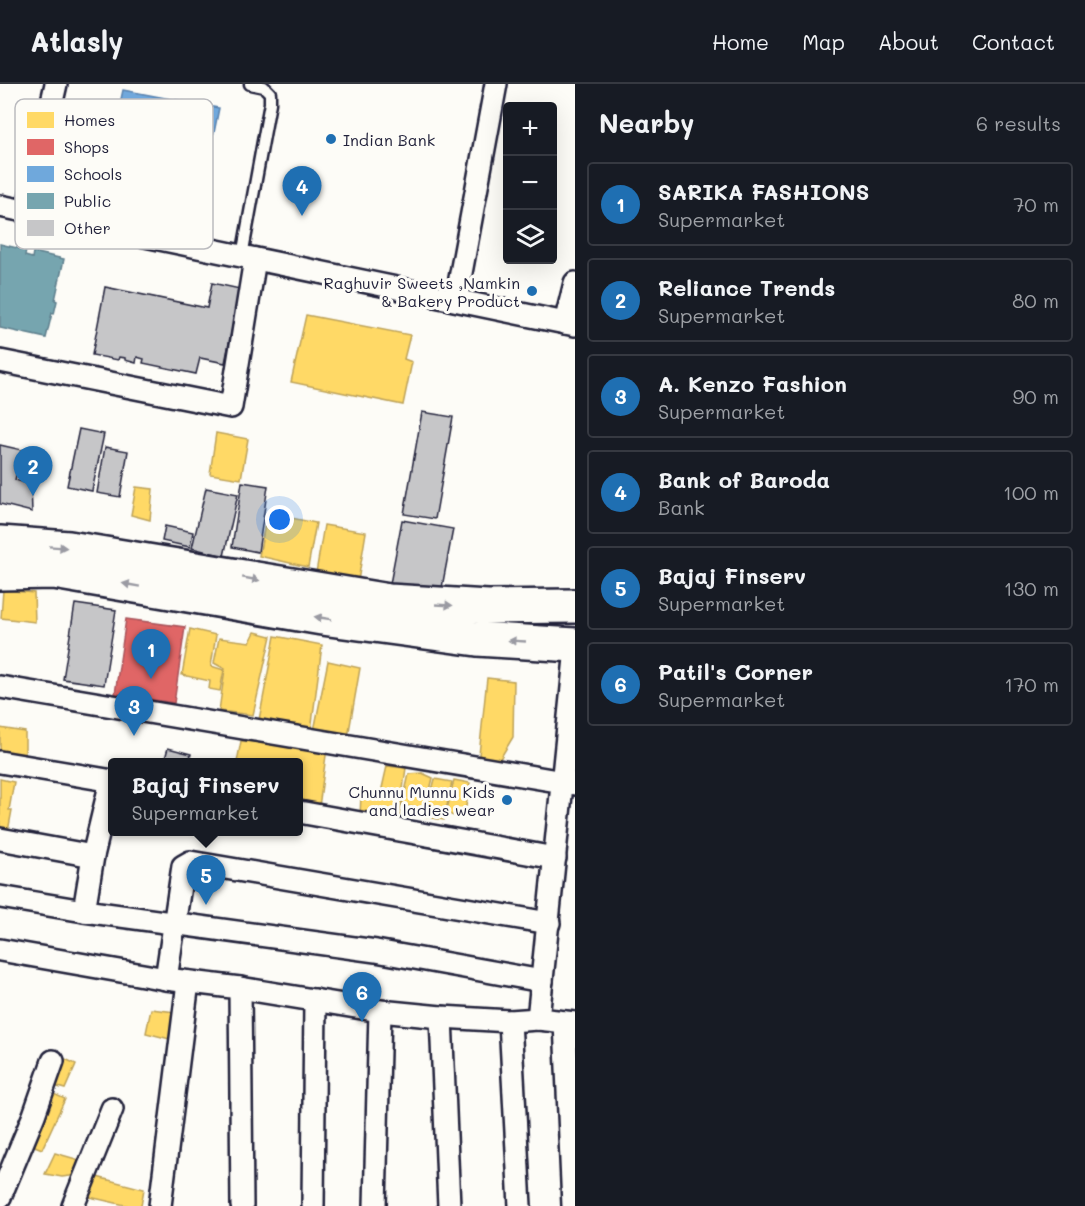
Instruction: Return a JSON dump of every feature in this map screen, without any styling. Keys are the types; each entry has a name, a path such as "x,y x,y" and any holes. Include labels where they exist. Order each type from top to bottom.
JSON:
{"main road":[{"path":"0,543 69,548 389,601 488,607 575,606"},
{"path":"0,573 54,572 322,618 477,639 575,645"}],"street":[{"path":"53,99 56,84"},
{"path":"456,300 496,84"},
{"path":"0,206 15,209"},
{"path":"210,249 570,324 575,283"},
{"path":"0,361 231,407 249,257"},
{"path":"538,1019 555,858 569,783 575,658"},
{"path":"0,687 569,783"},
{"path":"0,762 108,780"},
{"path":"84,911 93,856 108,797"},
{"path":"303,813 555,858"},
{"path":"0,839 93,856"},
{"path":"166,979 183,866 190,862 549,923"},
{"path":"0,897 84,911 376,951 542,981"},
{"path":"0,950 166,979 240,988 380,1011 441,1017 510,1021 538,1019 570,1023 573,1206"},
{"path":"160,1206 188,982"},
{"path":"240,988 242,1206"},
{"path":"313,1206 315,1000"},
{"path":"375,1206 380,1011"},
{"path":"441,1017 449,1206"},
{"path":"510,1021 519,1206"},
{"path":"0,1197 34,1115 53,1061"},
{"path":"73,1206 112,1109"}],"lane":[{"path":"249,257 270,103 270,93 264,87 250,84"}],"building: Homes":[{"path":"306,315 410,335 404,359 412,362 403,405 291,382"},
{"path":"216,433 248,439 241,479 210,474"},
{"path":"136,487 153,489 150,520 131,515"},
{"path":"267,513 316,523 308,567 259,556"},
{"path":"324,525 366,532 358,581 316,573"},
{"path":"3,590 34,593 35,622 1,618"},
{"path":"190,629 216,635 211,666 224,670 220,691 209,689 210,681 182,675"},
{"path":"255,632 271,636 253,715 219,711 225,669 214,663 219,638 250,642"},
{"path":"275,636 322,645 311,731 259,720"},
{"path":"328,661 360,668 348,737 314,731"},
{"path":"487,678 514,681 513,737 498,762 479,755"},
{"path":"0,728 25,732 25,756 0,753"},
{"path":"241,741 327,748 319,807 303,807 303,758 238,758"},
{"path":"387,766 406,768 398,824 360,817 361,794 380,797"},
{"path":"422,773 433,778 425,810 402,805 409,774"},
{"path":"0,779 14,782 7,837 0,836"},
{"path":"435,779 452,782 444,820 425,817"},
{"path":"454,780 470,783 464,818 446,814"},
{"path":"151,1009 175,1012 170,1039 146,1033"},
{"path":"61,1057 76,1064 65,1089 47,1084"},
{"path":"45,1090 65,1099 42,1149 25,1142"},
{"path":"55,1153 83,1161 78,1175 62,1177 45,1174"},
{"path":"93,1176 144,1189 141,1206 129,1206 85,1196"}],"building: Shops":[{"path":"126,619 185,627 174,703 115,694"}],"building: Schools":[{"path":"123,90 171,99 121,99"},
{"path":"213,107 219,108 213,133"}],"building: Public":[{"path":"0,244 26,250 25,256 32,258 33,252 64,259 55,300 57,301 46,338 0,328"}],"building: Other":[{"path":"212,283 240,289 225,363 200,358 196,374 143,363 144,359 137,357 136,363 125,360 125,358 119,357 118,360 92,355 105,287 207,308"},
{"path":"422,412 453,417 435,519 404,514"},
{"path":"79,429 104,434 92,491 67,486"},
{"path":"0,445 22,450 15,480 31,484 32,512 0,504"},
{"path":"105,447 128,451 120,497 97,493"},
{"path":"242,482 268,486 258,552 232,547"},
{"path":"206,488 238,494 224,556 192,548"},
{"path":"402,520 453,529 441,593 390,584"},
{"path":"165,526 193,532 190,547 162,541"},
{"path":"75,604 116,610 104,685 63,679"},
{"path":"168,748 191,754 190,758 165,758"}],"place":[{"name":"Indian Bank","path":"331,139"},
{"name":"Bank of Baroda","path":"302,216"},
{"name":"Raghuvir Sweets ,Namkin & Bakery Product","path":"532,291"},
{"name":"Reliance Trends","path":"33,496"},
{"name":"SARIKA FASHIONS","path":"151,679"},
{"name":"A. Kenzo Fashion","path":"134,736"},
{"name":"Chunnu Munnu Kids and ladies wear","path":"507,800"},
{"name":"Bajaj Finserv","path":"206,905"},
{"name":"Patil's Corner","path":"362,1022"}]}
